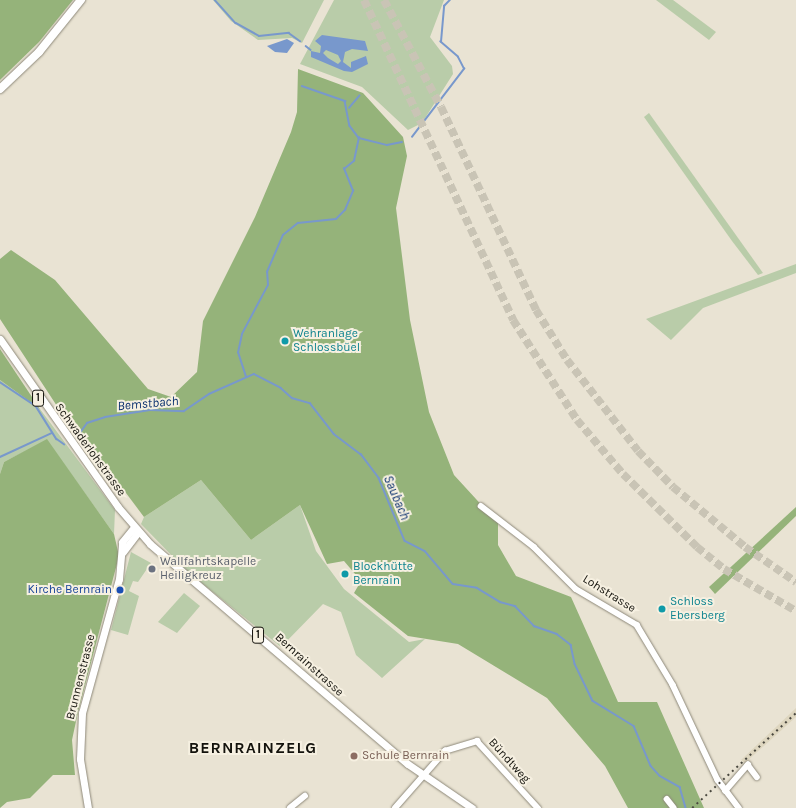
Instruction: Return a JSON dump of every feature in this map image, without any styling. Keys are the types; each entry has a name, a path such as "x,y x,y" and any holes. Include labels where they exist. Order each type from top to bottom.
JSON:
{"highway":[{"path":"0,89 39,52 81,0"}],"main road":[{"name":"Schwaderlohstrasse","path":"0,339 123,513"},
{"name":"Bernrainstrasse","path":"123,513 136,529 197,587 282,654 321,693 424,775 472,808"},
{"name":"Brunnenstrasse","path":"88,808 80,759 82,713 119,579 124,539 136,529"}],"street":[{"name":"Lohstrasse","path":"481,506 534,547 576,588 637,625 673,685 725,791 739,808"},
{"name":"Bündtweg","path":"424,775 445,751 477,741 538,808"},
{"path":"725,791 748,765 757,777"},
{"path":"395,808 424,775"},
{"path":"290,808 305,796"},
{"path":"667,799 674,808"}],"shaded area":[{"path":"796,708 796,717 745,763 741,760"}],"green space":[{"path":"0,0 73,0 39,42 0,80"},
{"path":"213,0 324,0 302,43 292,38 258,40 231,21"},
{"path":"334,0 444,0 430,37 452,66 453,74 422,123 408,130 362,87 300,64"},
{"path":"656,0 673,0 716,32 709,40"},
{"path":"298,69 363,93 403,137 407,156 396,208 410,320 429,412 454,475 498,523 498,545 516,576 571,597 618,702 657,702 704,808 628,808 605,766 547,698 458,644 408,636 354,593 361,581 344,561 327,564 300,505 251,540 201,480 144,517 105,465 91,458 0,319 0,259 11,250 55,280 148,389 171,397 197,372 203,321 255,217 291,132 297,112"},
{"path":"649,113 763,273 758,275 732,241 644,117"},
{"path":"796,264 796,273 703,308 671,340 646,319"},
{"path":"0,349 40,409 0,380"},
{"path":"0,380 40,409 115,510 114,534 47,440 4,462 0,474"},
{"path":"47,439 114,534 119,556 72,740 75,775 53,775 30,798 7,802 0,808 0,474 4,462"},
{"path":"201,480 251,540 300,505 316,551 344,589 409,642 425,639 382,678 356,655 341,612 323,604 281,647 188,572 141,524 144,517"},
{"path":"796,507 796,516 715,594 709,587"},
{"path":"131,552 151,563 138,582 133,581 129,591 139,596 128,635 111,630"},
{"path":"184,593 200,606 177,633 158,622"}],"water":[{"path":"322,35 365,41 368,51 352,49 345,52 343,62 351,68 351,62 366,56 368,64 352,72 344,71 311,57 311,51 320,53 321,46 315,41","holes":["326,50 338,55 341,61 338,64 323,53"]},
{"path":"287,39 294,43 287,53 275,52 267,46"}],"waterway":[{"name":"Saubach","path":"215,0 236,23 259,36 289,33 300,41"},
{"path":"412,137 464,69 458,57 441,42 444,6 450,0"},
{"path":"306,46 311,50"},
{"name":"Saubach","path":"302,86 345,101 350,126 359,138"},
{"path":"349,108 359,96"},
{"name":"Saubach","path":"246,377 238,353 242,334 268,285 267,272 283,235 298,223 336,219 345,210 353,191 344,169 354,161 359,138 387,145 402,142"},
{"name":"Saubach","path":"77,437 87,423 105,417 151,410 184,411 209,394 254,374 281,388 292,398 310,403 334,434 361,454 379,478 405,541 425,551 453,584 477,588 500,602 515,606 534,626 557,634 571,645 575,664 593,701 634,726 651,766 660,776 680,787 686,808"},
{"name":"Bemstbach","path":"0,382 36,406 57,439 64,444"},
{"path":"0,457 52,433"}],"tunnel":[{"path":"364,0 513,320 577,420 623,474 697,547 724,569 796,611"},
{"path":"384,0 441,107 536,310 567,360 638,451 673,487 745,547 796,582"}],"railway":[{"path":"692,808 796,713"}],"place":[{"name":"Wehranlage Schlossbüel","path":"285,341"},
{"name":"Wallfahrtskapelle Heiligkreuz","path":"152,569"},
{"name":"Blockhütte Bernrain","path":"345,574"},
{"name":"Kirche Bernrain","path":"120,590"},
{"name":"Schloss Ebersberg","path":"662,609"},
{"name":"Schule Bernrain","path":"354,756"}],"district":[{"name":"BERNRAINZELG","path":"253,748"}]}
